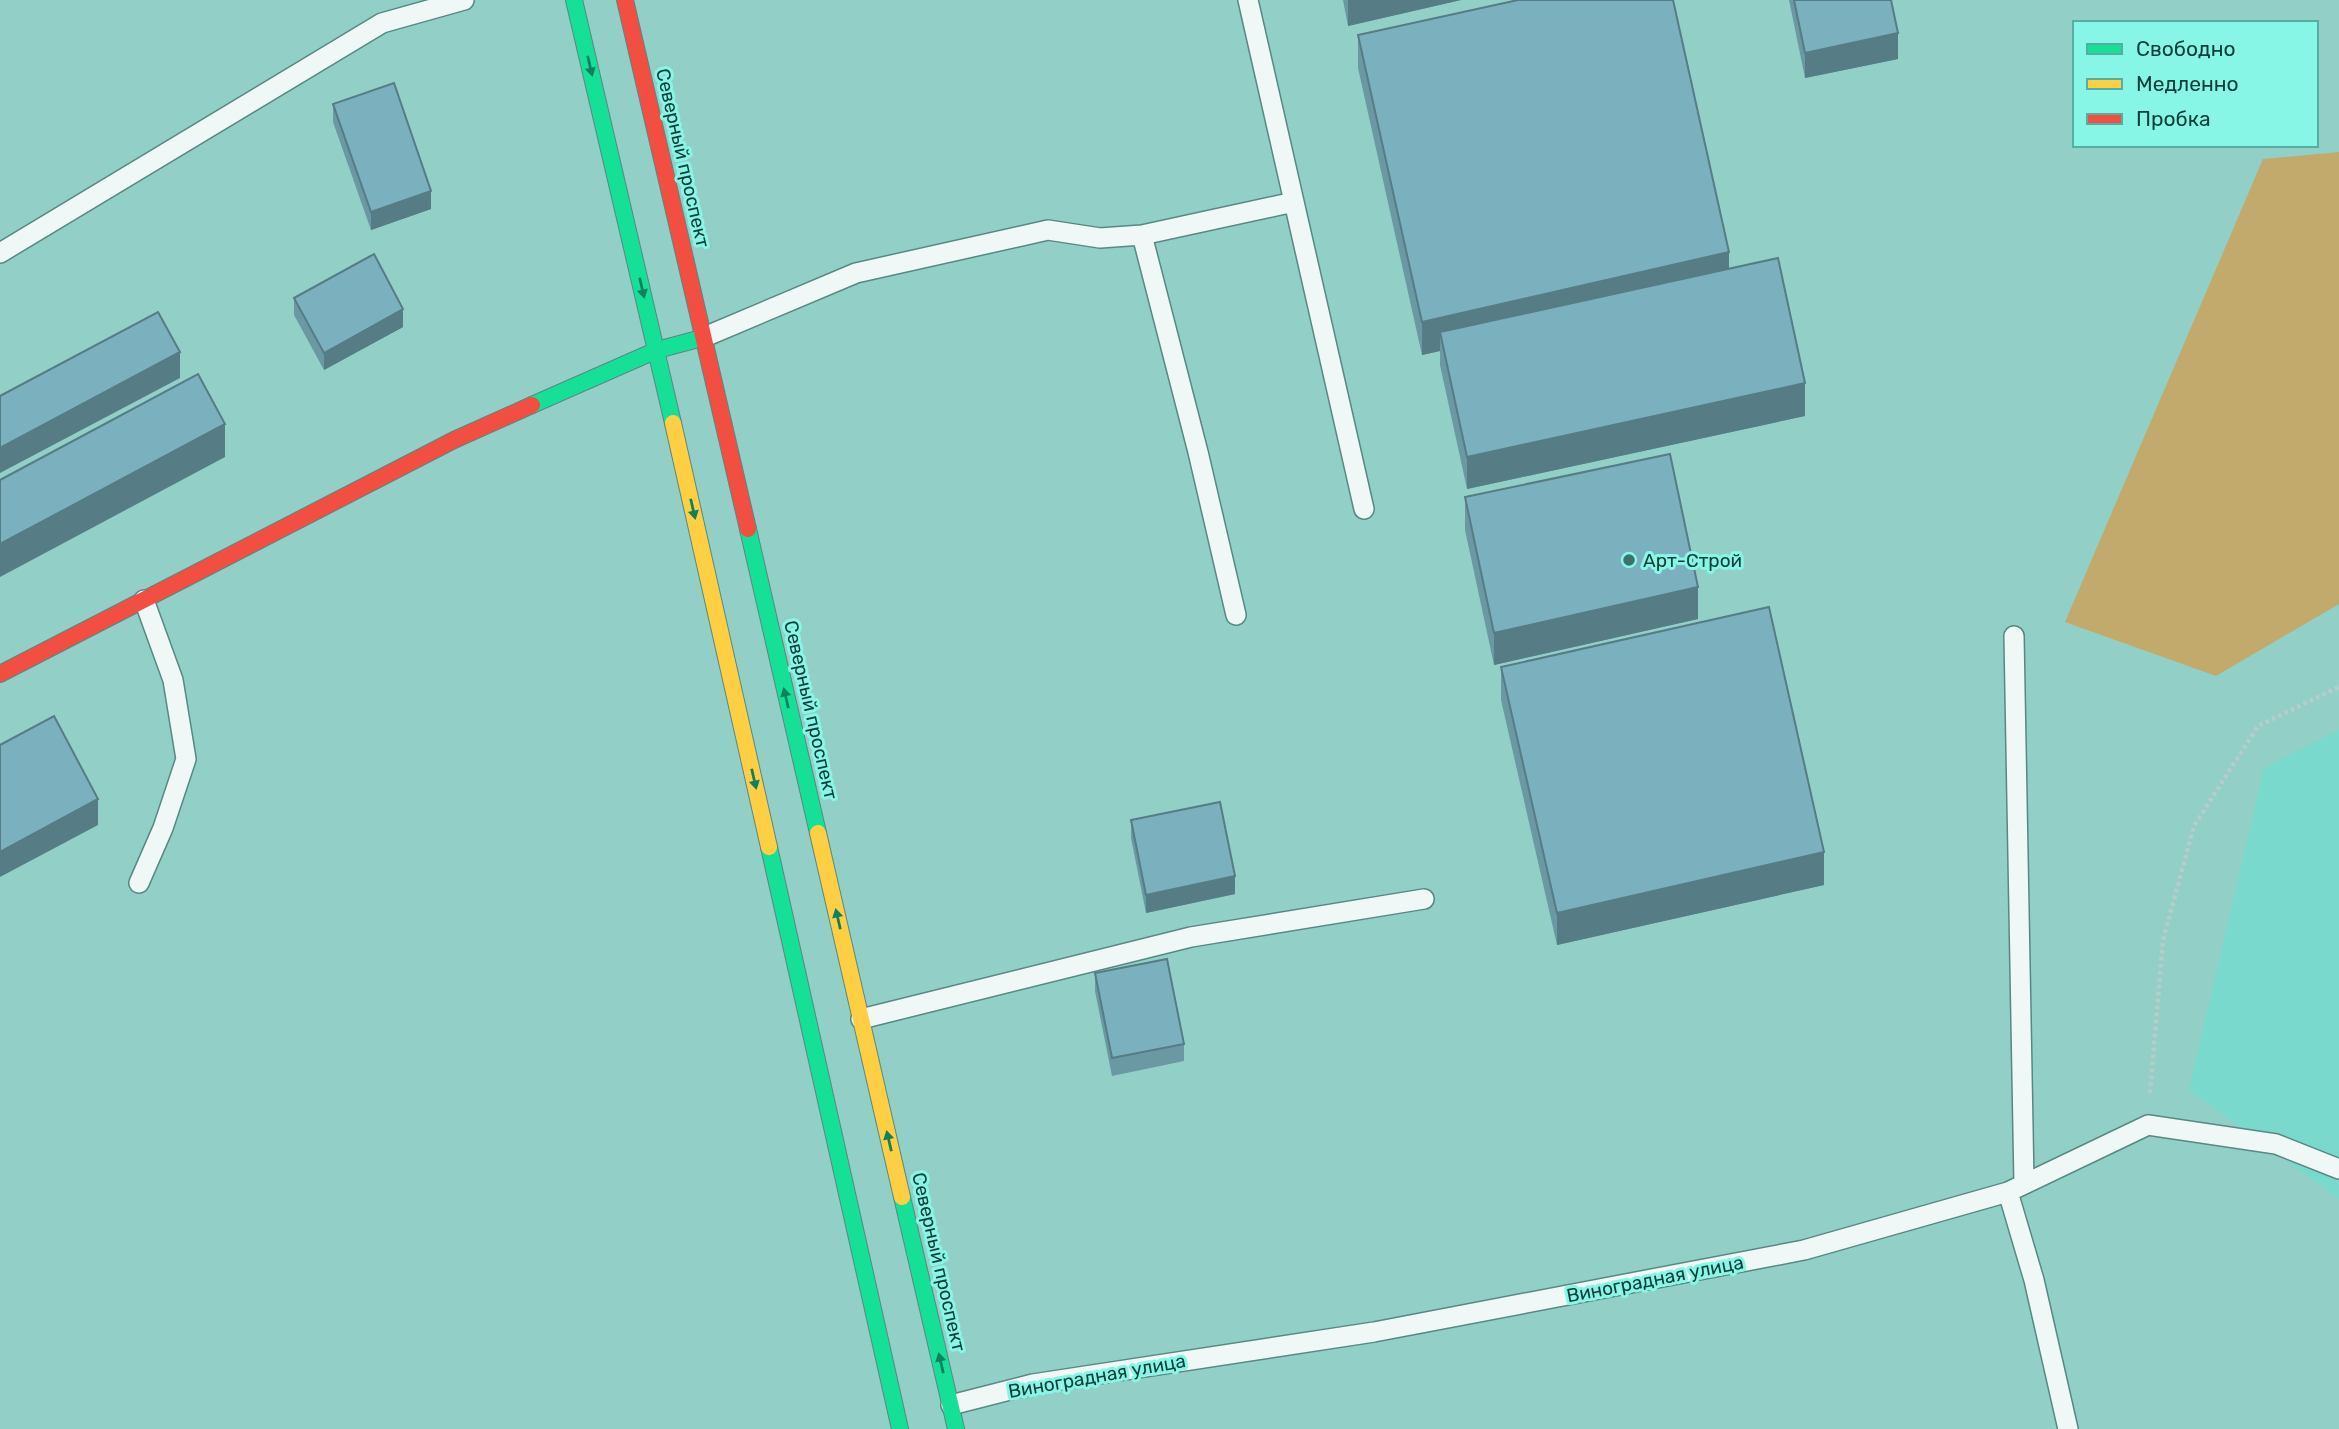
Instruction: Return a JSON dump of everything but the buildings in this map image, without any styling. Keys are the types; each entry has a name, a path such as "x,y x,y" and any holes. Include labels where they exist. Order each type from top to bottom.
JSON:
{"main road":[{"path":"574,0 657,350 900,1429"},
{"name":"Северный проспект","path":"625,0 956,1429"},
{"path":"0,674 454,440 657,350 702,338"}],"lane":[{"path":"0,253 382,23 464,0"},
{"path":"1248,0 1364,509"},
{"path":"702,338 856,274 1048,230 1100,238 1142,235 1294,202"},
{"path":"1142,235 1198,452 1236,615"},
{"path":"139,883 163,828 186,759 173,680 144,600"},
{"path":"2014,636 2016,1188 2068,1429"},
{"path":"861,1019 1191,937 1424,899"},
{"path":"2148,1125 2276,1144 2339,1169"},
{"name":"Виноградная улица","path":"951,1405 1033,1384 1374,1332 1804,1250 2016,1188 2148,1125"}],"path":[{"path":"2148,1125 2163,940 2194,827 2258,726 2339,687"}],"shaded area":[{"path":"2339,152 2339,604 2216,676 2065,622 2263,159"},
{"path":"2339,730 2339,1199 2189,1090 2264,768"}],"traffic: fast":[{"path":"574,0 673,423"},
{"path":"532,405 657,350 702,338"},
{"path":"748,529 818,833"},
{"path":"769,847 900,1429"},
{"path":"902,1197 956,1429"}],"traffic: slow":[{"path":"673,423 769,847"},
{"path":"818,833 902,1197"}],"traffic: jam":[{"path":"625,0 748,529"},
{"path":"0,674 454,440 532,405"}],"place":[{"name":"Арт-Строй","path":"1629,560"}]}
